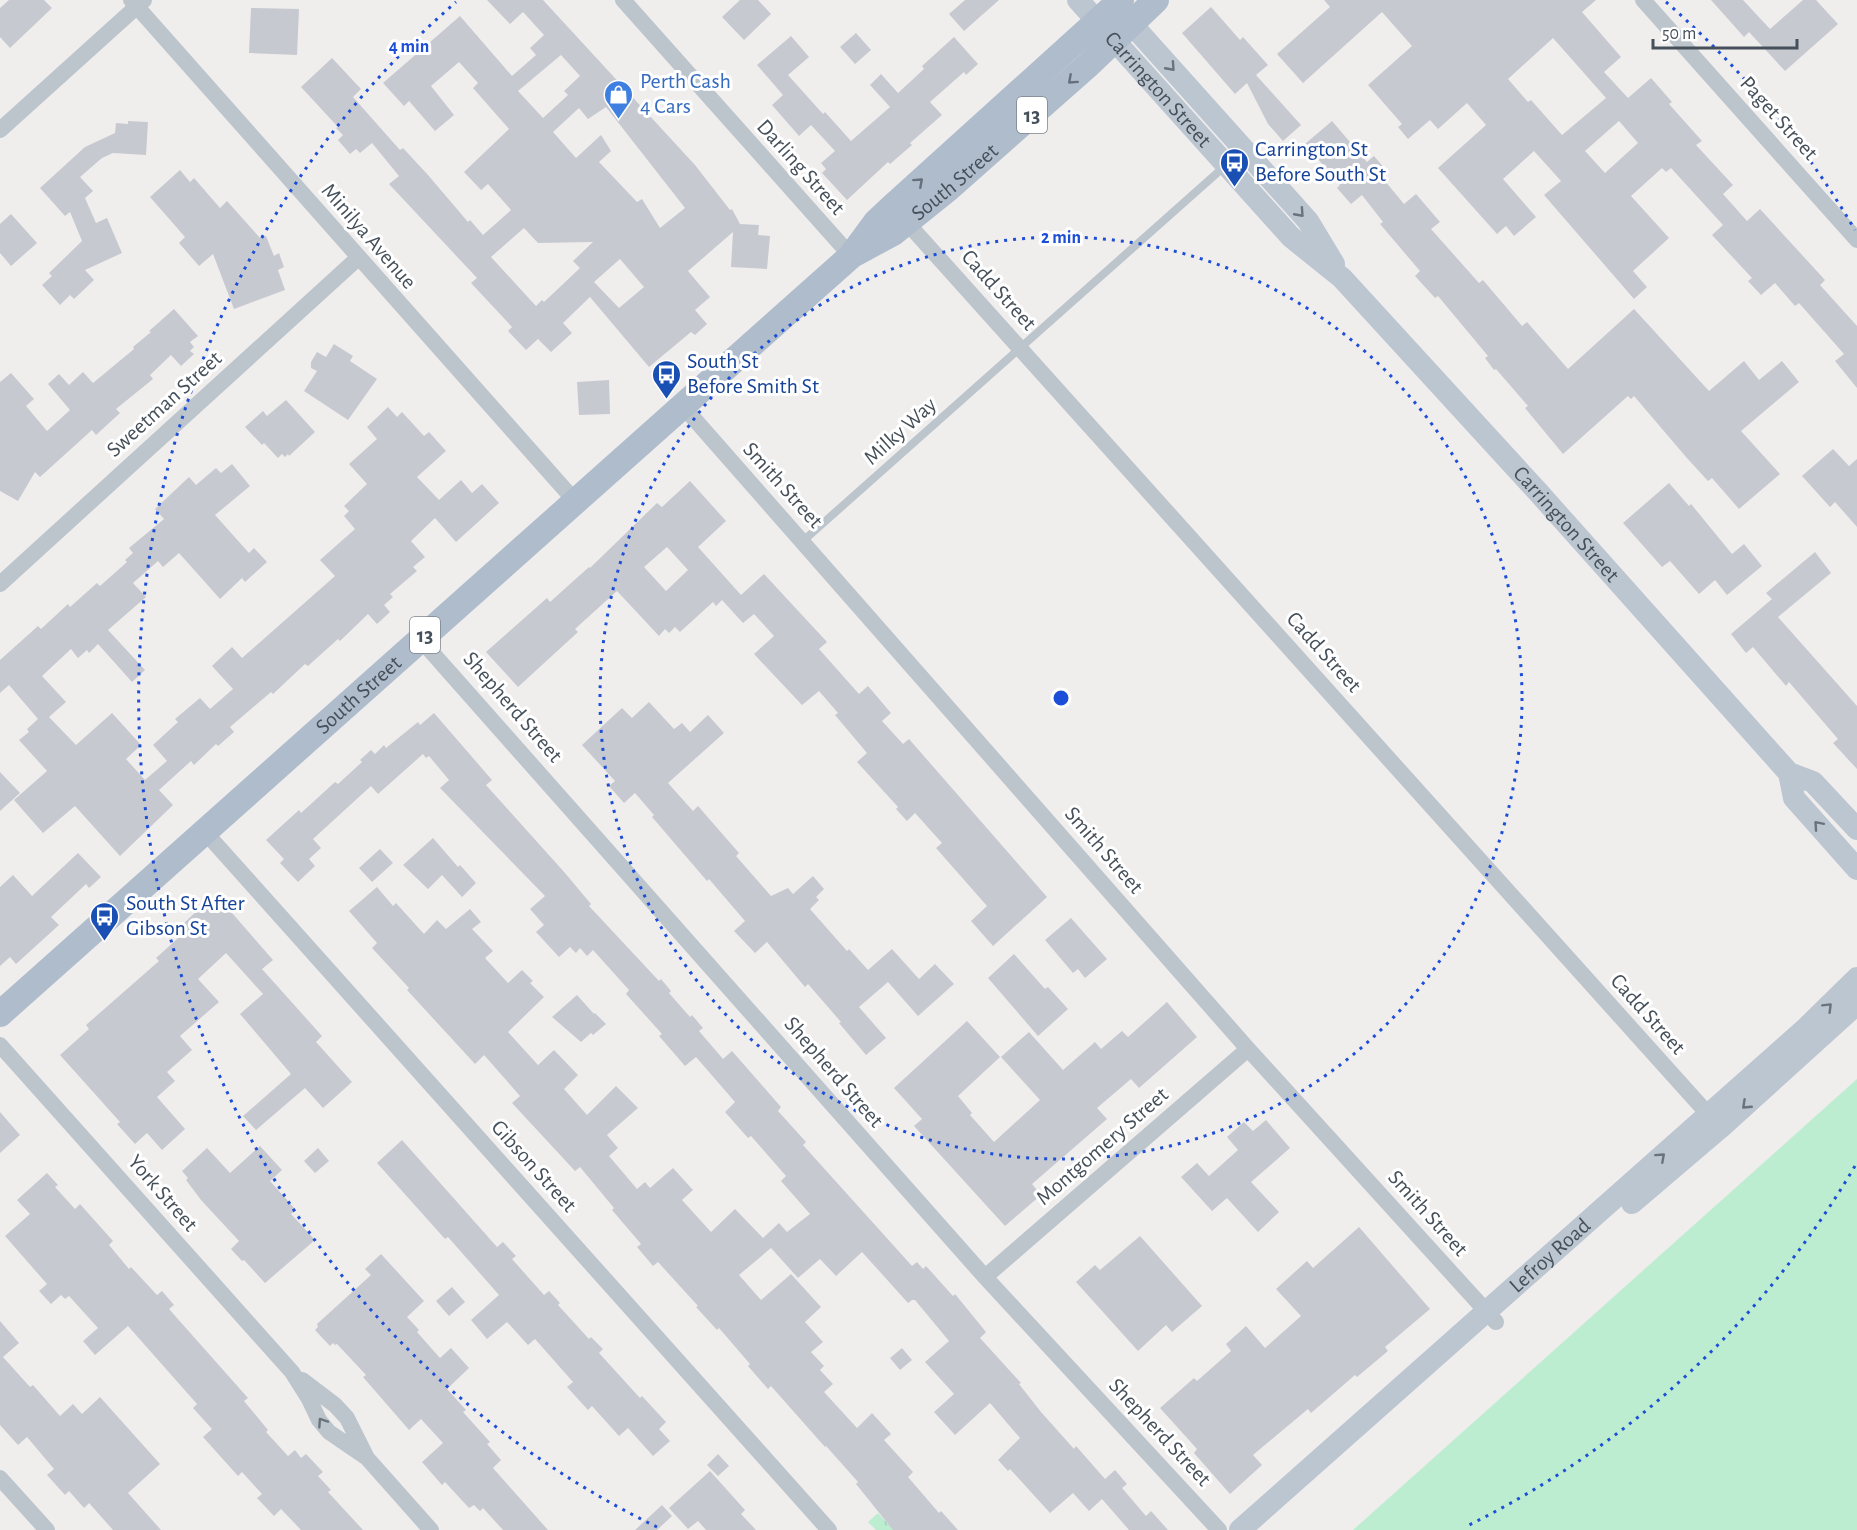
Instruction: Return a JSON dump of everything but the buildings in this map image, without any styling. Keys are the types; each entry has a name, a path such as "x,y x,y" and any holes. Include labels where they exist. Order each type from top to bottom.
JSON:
{"main road":[{"name":"Carrington Street","path":"1078,0 1115,15 1308,221 1342,278"},
{"name":"South Street","path":"2,1009 205,832 851,256 876,222 899,214 1115,15 1156,0"},
{"name":"Carrington Street","path":"1115,15 1226,165 1291,237 1342,278 1538,492 1789,773 1814,782 1857,829"},
{"name":"Carrington Street","path":"1789,773 1794,798 1857,869"},
{"name":"Lefroy Road","path":"1250,1529 1492,1317 1606,1224 1714,1122 1857,978"},
{"name":"Lefroy Road","path":"1714,1122 1857,1004"}],"street":[{"name":"Darling Street","path":"623,0 851,256"},
{"name":"Paget Street","path":"1643,0 1857,240"},
{"path":"0,130 137,2"},
{"name":"Minilya Avenue","path":"137,2 358,258 575,501"},
{"name":"Cadd Street","path":"899,214 1714,1122"},
{"name":"Sweetman Street","path":"0,584 358,258"},
{"name":"Smith Street","path":"682,405 1248,1049 1492,1317"},
{"name":"Shepherd Street","path":"420,639 985,1277 1219,1530"},
{"name":"Gibson Street","path":"205,832 829,1530"},
{"name":"York Street","path":"0,1045 292,1372 335,1405 347,1418 368,1458 431,1530"},
{"name":"Montgomery Street","path":"985,1277 1248,1049"},
{"path":"0,1478 46,1530"}],"lane":[{"name":"Milky Way","path":"803,541 1226,165"}],"green space":[{"path":"1857,1079 1857,1530 1353,1530"},
{"path":"878,1513 888,1524 899,1530 876,1530 868,1522"}],"place":[{"name":"Perth Cash 4 Cars","path":"619,120"},
{"name":"Carrington St Before South St","path":"1234,188"},
{"name":"South St Before Smith St","path":"666,400"},
{"name":"South St After Gibson St","path":"105,942"}]}
